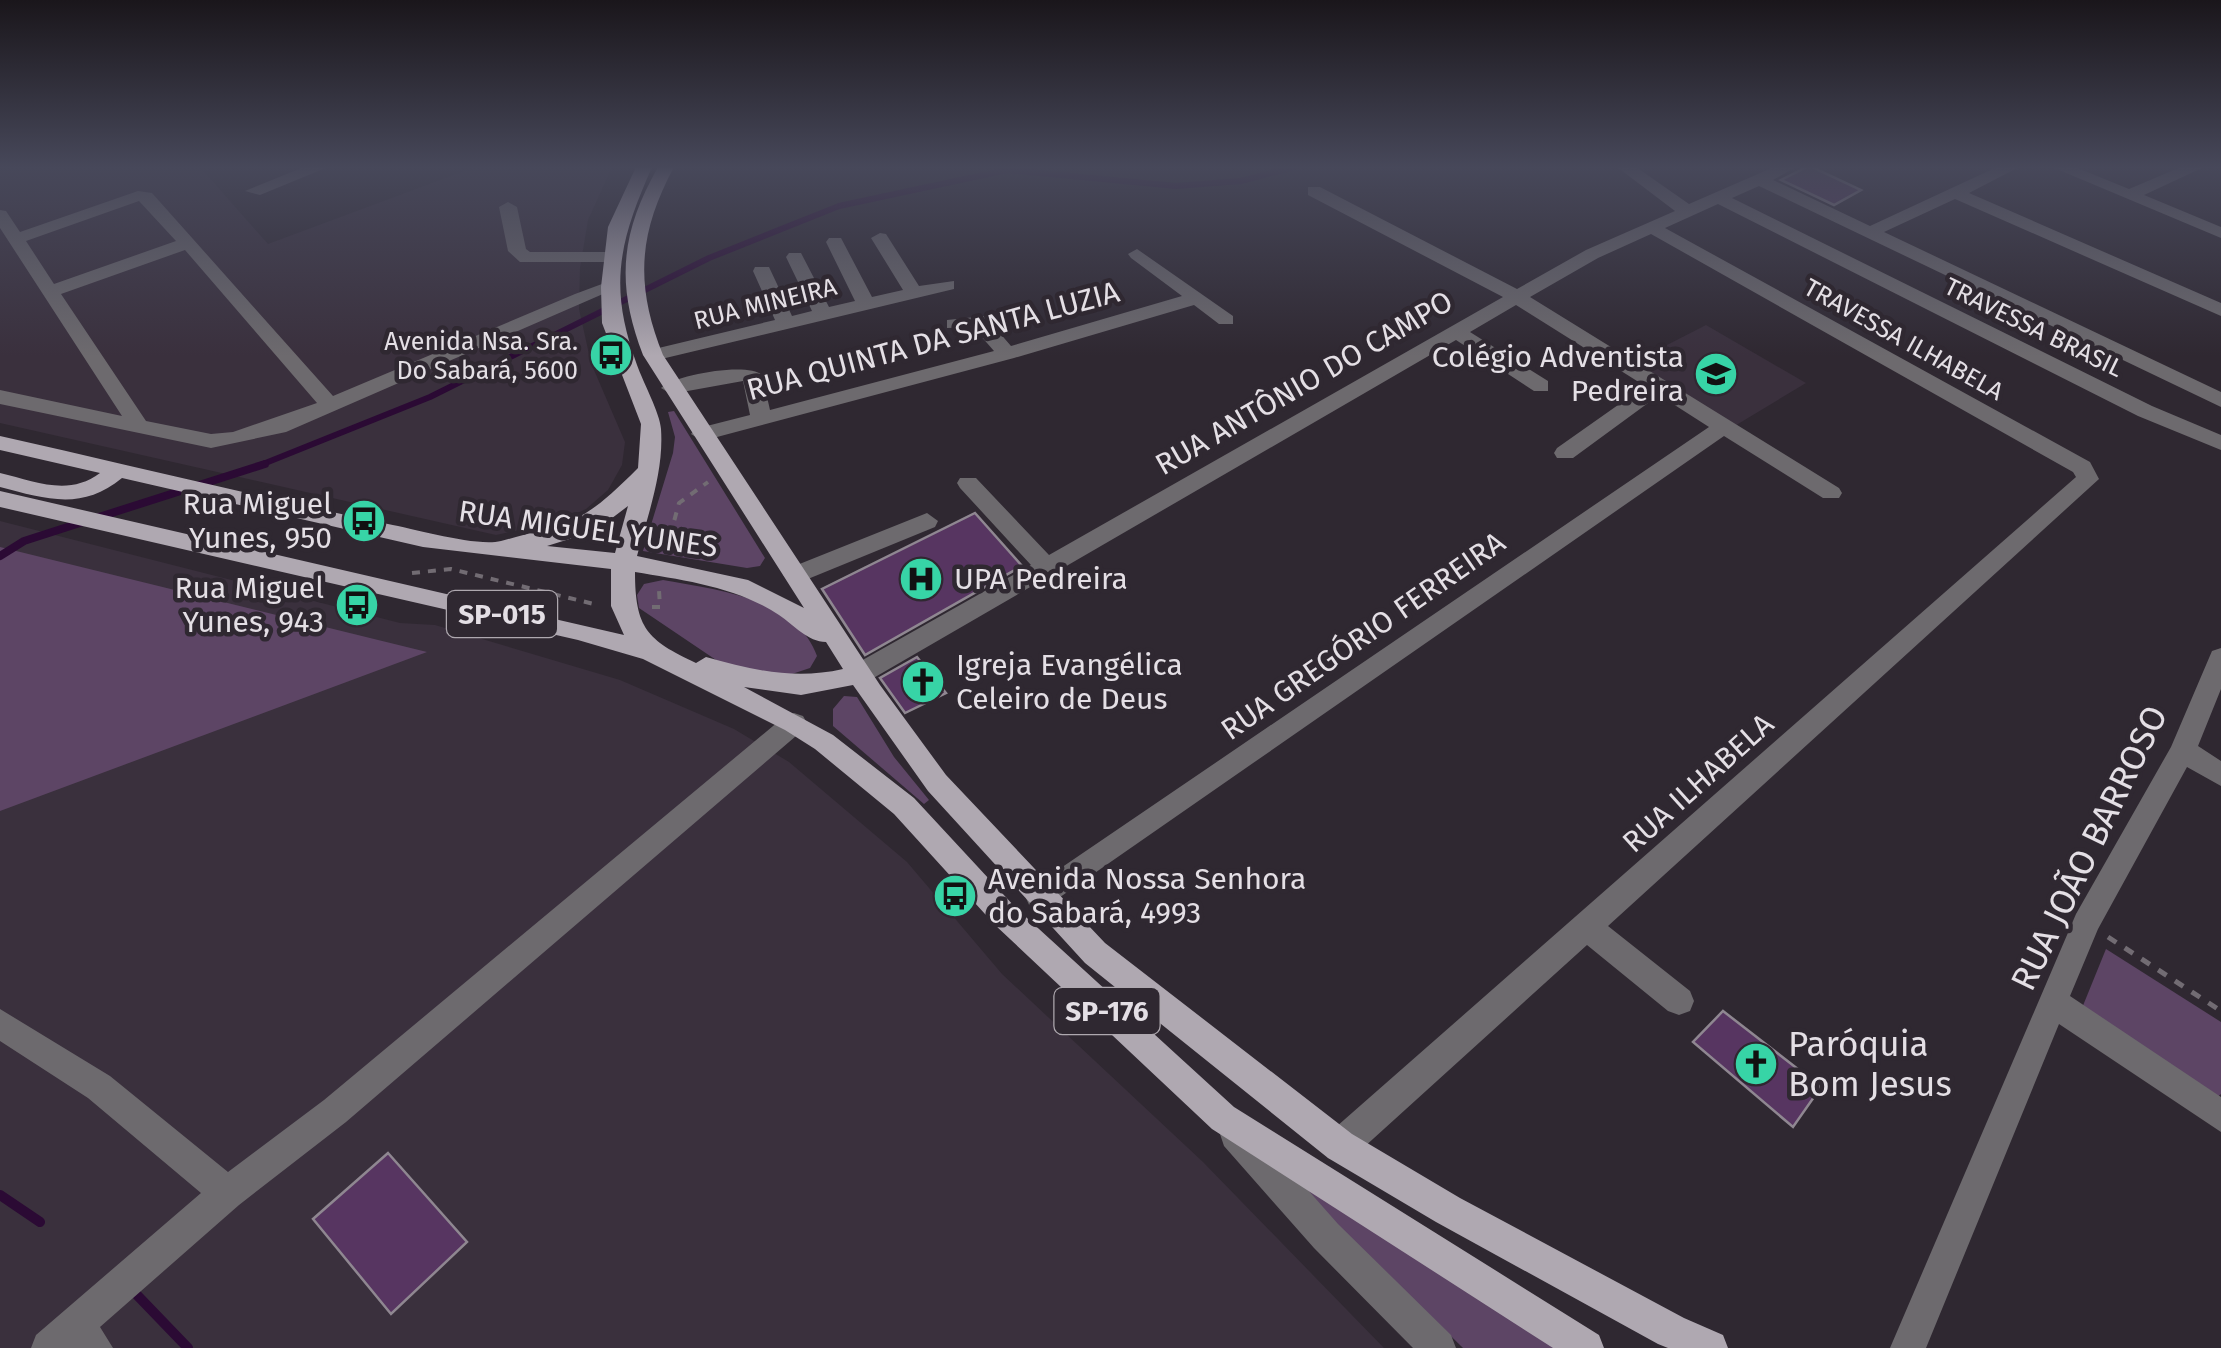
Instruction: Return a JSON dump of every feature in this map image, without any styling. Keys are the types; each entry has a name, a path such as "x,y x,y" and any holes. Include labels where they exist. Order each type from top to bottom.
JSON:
{"main road":[{"path":"616,230 610,257 612,323 651,424 648,469 623,565 622,606 628,623 650,652"},
{"path":"642,230 634,267 636,304 653,355 671,388 861,673"},
{"name":"RUA MIGUEL YUNES","path":"0,443 479,550 705,575 748,586 802,615 861,673"},
{"path":"479,550 526,542 598,521 616,509 648,469"},
{"path":"0,480 74,497 100,486 118,470"},
{"name":"SP-015","path":"0,499 578,631 779,687 831,684 861,673"},
{"name":"SP-176","path":"650,652 794,723 904,806 1005,916 1223,1118 1586,1348"},
{"name":"SP-176","path":"861,673 937,783 1095,953 1340,1146 1671,1331 1710,1348"}],"street":[{"path":"10,230 140,426"},
{"path":"16,238 40,230"},
{"path":"176,230 329,404"},
{"path":"513,230 518,251 526,258 610,257"},
{"path":"1391,230 1484,277 1831,493"},
{"name":"RUA ANTÔNIO DO CAMPO","path":"861,673 1642,230"},
{"name":"TRAVESSA ILHABELA","path":"1656,230 2082,467"},
{"name":"TRAVESSA BRASIL","path":"1783,230 2145,410 2221,443"},
{"path":"1866,230 2221,400"},
{"path":"1870,232 1875,230"},
{"path":"2039,230 2221,310"},
{"path":"880,238 914,292"},
{"path":"836,242 866,304"},
{"path":"51,290 188,243"},
{"path":"1137,254 1189,302 1226,320"},
{"path":"795,257 824,314"},
{"path":"762,270 786,324"},
{"name":"RUA MINEIRA","path":"653,355 947,285"},
{"path":"0,397 211,441 229,441 329,404 513,323 610,287"},
{"name":"RUA QUINTA DA SANTA LUZIA","path":"702,434 1189,302"},
{"path":"954,324 978,320 1008,354"},
{"path":"1456,332 1541,386"},
{"path":"671,388 738,374 752,375 760,418"},
{"path":"1565,453 1657,387"},
{"name":"RUA GREGÓRIO FERREIRA","path":"1040,898 1723,426"},
{"name":"RUA ILHABELA","path":"1340,1146 2088,478 2082,467"},
{"path":"977,480 1051,562"},
{"path":"795,575 927,521"},
{"name":"RUA JOÃO BARROSO","path":"1908,1348 2086,923 2183,750 2221,658"},
{"path":"73,1341 227,1194 335,1110 794,723"},
{"path":"2183,750 2221,776"},
{"path":"1586,926 1679,1001"},
{"path":"2053,1002 2221,1116"},
{"path":"0,1024 99,1087 227,1194"},
{"path":"1223,1118 1326,1236 1438,1348"}],"path":[{"path":"666,551 679,503 727,468"},
{"path":"451,568 583,605"},
{"path":"649,607 660,607 658,585"},
{"path":"2086,923 2221,1011"}],"shaded area":[{"path":"0,230 256,230 268,244 306,230 586,230 579,309 591,363 625,442 622,465 608,490 586,509 558,522 496,535 0,423"},
{"name":"Colégio Adventista Pedreira","path":"1706,325 1806,383 1728,430 1628,365"},
{"path":"674,411 765,558 760,566 747,568 643,551 673,453 675,437 668,412"},
{"path":"0,521 400,623 435,625 620,680 734,729 789,762 907,862 1002,974 1203,1162 1384,1348 0,1348"},
{"path":"0,547 427,652 0,811"},
{"path":"663,580 729,593 773,609 807,636 817,656 810,668 774,680 722,664 639,608 637,595 644,584"},
{"path":"844,696 857,697 894,757 929,800 924,804 833,726 833,709"},
{"path":"2106,949 2221,1022 2221,1094 2209,1104 2082,1008"},
{"path":"1289,1177 1564,1348 1463,1348"}],"building":[{"name":"UPA Pedreira","path":"975,513 1022,566 865,655 822,589"},
{"name":"Igreja Evangélica Celeiro de Deus","path":"917,657 946,693 905,713 880,678"},
{"name":"Paróquia Bom Jesus","path":"1723,1011 1821,1087 1793,1127 1693,1042"},
{"path":"388,1153 467,1242 391,1314 313,1219"}],"waterway":[{"path":"258,466 430,397 709,258 779,230"},
{"path":"96,518 265,464"},
{"path":"0,556 24,541 83,522"},
{"path":"0,1195 40,1222"},
{"path":"137,1295 188,1348"}],"place":[{"name":"Avenida Nsa. Sra. Do Sabará, 5600","path":"611,355"},
{"name":"Colégio Adventista Pedreira","path":"1716,374"},
{"name":"Rua Miguel Yunes, 950","path":"364,521"},
{"name":"UPA Pedreira","path":"921,579"},
{"name":"Rua Miguel Yunes, 943","path":"357,605"},
{"name":"Igreja Evangélica Celeiro de Deus","path":"923,682"},
{"name":"Avenida Nossa Senhora do Sabará, 4993","path":"955,896"},
{"name":"Paróquia Bom Jesus","path":"1756,1064"}]}
